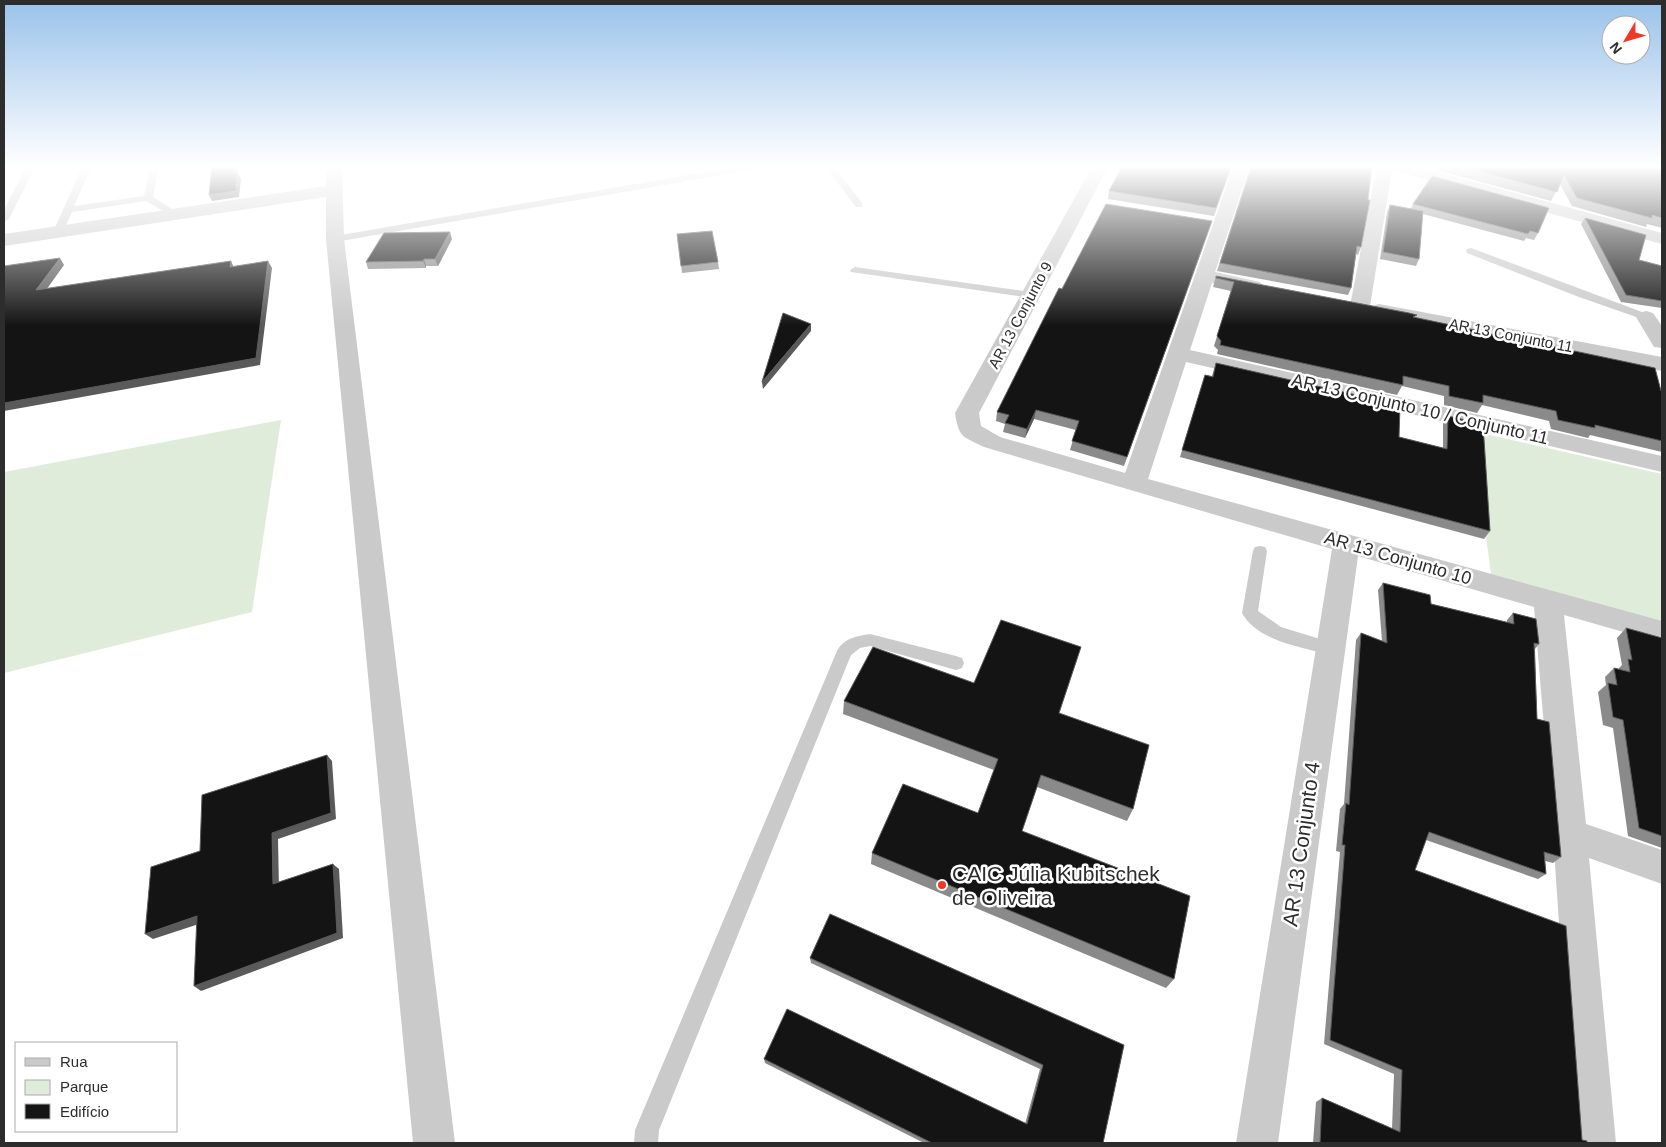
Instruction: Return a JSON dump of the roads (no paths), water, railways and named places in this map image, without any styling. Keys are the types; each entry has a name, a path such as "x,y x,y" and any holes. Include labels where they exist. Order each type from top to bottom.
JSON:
{"street":[{"path":"4,240 146,219"},
{"path":"335,219 335,240 434,1143"},
{"name":"AR 13 Conjunto 9","path":"970,430 967,413 1031,295 1080,219"},
{"path":"1134,484 1224,219"},
{"name":"AR 13 Conjunto 11","path":"1372,219 1350,304 1662,364"},
{"path":"1588,219 1662,239"},
{"path":"1203,221 1222,224"},
{"path":"1204,276 1272,290"},
{"path":"1654,319 1662,342"},
{"name":"AR 13 Conjunto 10 / Conjunto 11","path":"1178,354 1662,464"},
{"name":"AR 13 Conjunto 10","path":"970,430 992,442 1134,484 1662,632"},
{"name":"AR 13 Conjunto 4","path":"1257,1143 1346,544"},
{"path":"1548,600 1570,835 1595,1143"},
{"path":"1570,835 1662,867"}],"lane":[{"path":"58,232 64,219"},
{"path":"335,240 457,219"},
{"path":"1470,251 1582,295 1654,319"},
{"path":"855,270 1031,295"},
{"path":"1260,551 1250,613 1257,622 1267,628 1330,649"},
{"path":"646,1143 647,1130 844,651 856,642 870,640 956,663"}],"place":[{"name":"CAIC Júlia Kubitschek de Oliveira","path":"942,885"}]}
